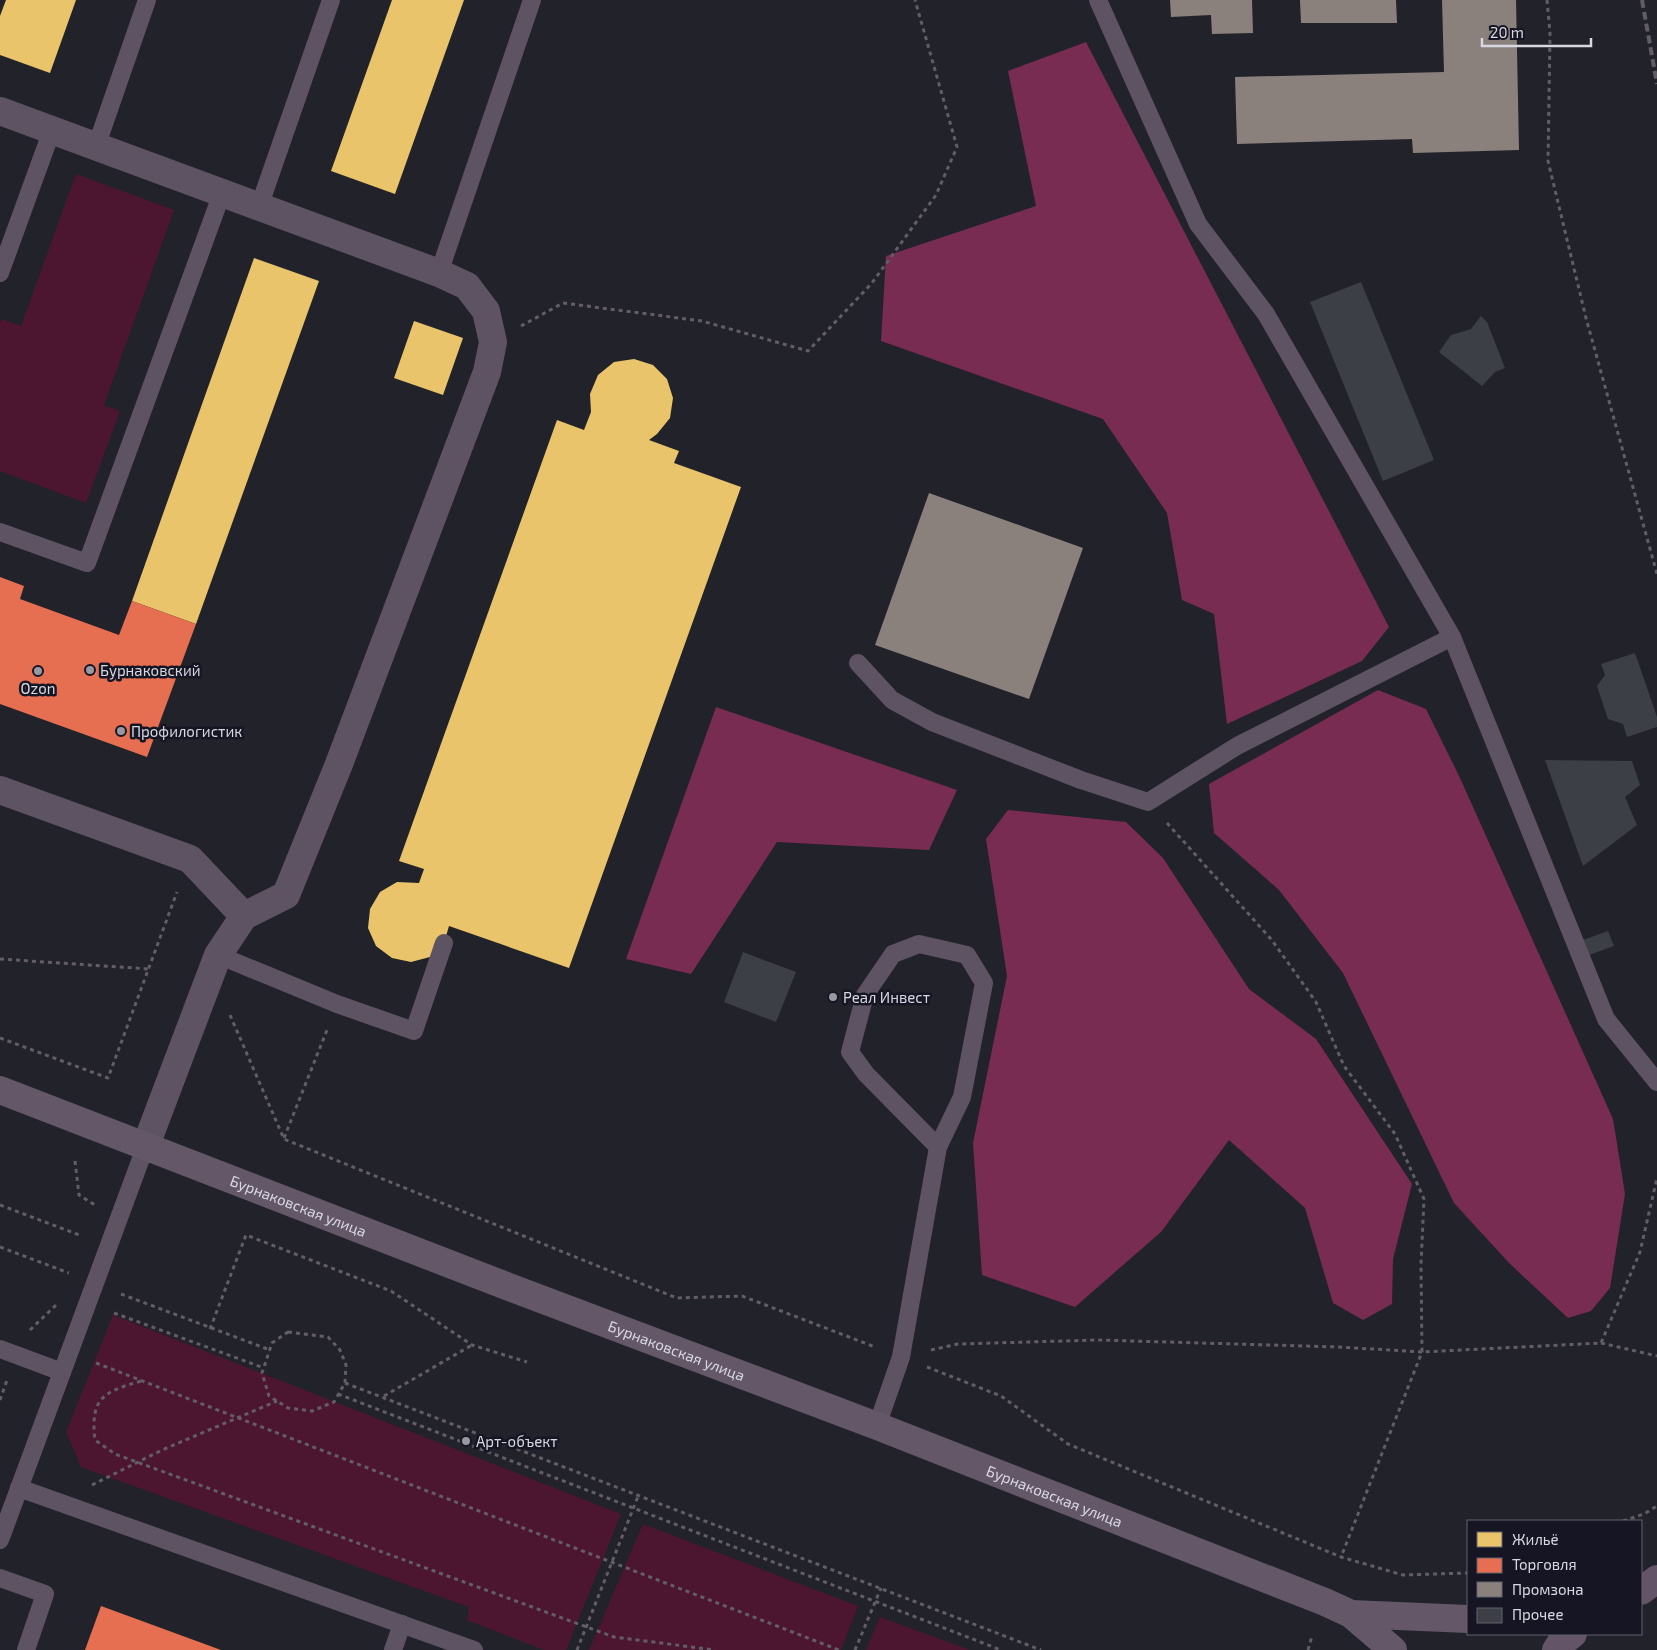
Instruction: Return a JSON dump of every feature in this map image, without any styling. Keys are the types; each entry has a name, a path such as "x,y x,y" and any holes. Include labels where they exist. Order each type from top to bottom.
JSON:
{"main road":[{"name":"Бурнаковская улица","path":"0,1090 146,1145 508,1287 878,1426 1351,1614"},
{"path":"1642,1590 1657,1580"},
{"path":"1642,1599 1657,1596"},
{"path":"1351,1614 1467,1620"},
{"path":"1351,1614 1393,1650"},
{"path":"1556,1650 1560,1644 1572,1635"}],"street":[{"path":"0,112 439,272 467,286 486,311 492,342 487,372 468,424 339,764 286,895 244,916 214,963 146,1145"},
{"path":"0,790 190,859 244,916"}],"lane":[{"path":"96,147 147,0"},
{"path":"259,207 331,0"},
{"path":"439,272 532,0"},
{"path":"1098,0 1198,224 1266,314 1452,637 1606,1019 1657,1082"},
{"path":"0,273 52,130"},
{"path":"0,532 87,563 222,193"},
{"path":"858,663 892,700 932,722 1082,780 1148,802 1237,746 1452,637"},
{"path":"214,963 414,1031 444,943"},
{"path":"878,1426 901,1357 938,1147 962,1097 984,983 967,955 919,944 892,954 865,994 850,1052 866,1074 938,1147"},
{"path":"0,1540 146,1145"},
{"path":"8,1352 62,1372"},
{"path":"19,1488 474,1650"},
{"path":"0,1578 45,1594 26,1650"},
{"path":"393,1650 402,1624"}],"path":[{"path":"492,342 563,303 702,321 808,351 878,275 936,195 957,147 915,0"},
{"path":"1548,0 1550,33 1548,161 1586,318 1657,574"},
{"path":"1148,802 1271,939 1316,1002 1344,1066 1394,1134 1424,1199 1421,1264 1422,1352 1341,1557"},
{"path":"0,1038 108,1078 190,859"},
{"path":"0,959 149,969"},
{"path":"214,963 284,1139 677,1298 742,1296 1001,1396 1068,1444 1341,1557 1403,1575 1467,1573"},
{"path":"284,1139 337,1004"},
{"path":"75,1161 80,1195 119,1220"},
{"path":"1601,1343 1640,1252 1657,1178"},
{"path":"91,1212 94,1204"},
{"path":"0,1205 83,1236"},
{"path":"80,1245 86,1228"},
{"path":"210,1329 246,1235 391,1291 472,1345 527,1362"},
{"path":"0,1247 70,1273"},
{"path":"67,1282 73,1264"},
{"path":"94,1284 270,1350"},
{"path":"0,1400 8,1352 61,1299"},
{"path":"88,1304 264,1368"},
{"path":"288,1332 328,1337 340,1350 346,1366 345,1383 334,1402 312,1411 288,1408 269,1396 262,1373 270,1350 272,1343 288,1332"},
{"path":"901,1357 958,1344 1098,1340 1339,1347 1422,1352 1601,1343 1657,1356"},
{"path":"384,1396 472,1345"},
{"path":"69,1352 839,1650"},
{"path":"141,1380 116,1388 100,1399 92,1420 95,1440 115,1454 614,1637 715,1650"},
{"path":"345,1383 384,1396 1041,1650"},
{"path":"338,1394 1001,1650"},
{"path":"73,1507 79,1492 138,1462 278,1401"},
{"path":"577,1650 639,1494"},
{"path":"1626,1520 1644,1514 1657,1506"},
{"path":"855,1650 881,1588"},
{"path":"1308,1650 1312,1636"}],"shaded area":[{"path":"1086,42 1389,627 1362,661 1227,724 1214,614 1182,600 1167,513 1103,419 881,341 886,256 1036,206 1008,71"},
{"path":"76,174 174,210 104,405 120,411 86,503 0,471 1,319 21,326"},
{"path":"1378,690 1426,709 1460,778 1613,1119 1625,1194 1610,1288 1591,1311 1568,1318 1510,1264 1454,1203 1343,973 1279,890 1214,833 1209,784"},
{"path":"716,707 957,790 929,850 777,842 691,974 626,959"},
{"path":"1008,810 1126,822 1163,858 1249,989 1316,1039 1412,1184 1393,1259 1392,1304 1363,1320 1333,1303 1305,1208 1229,1140 1161,1232 1075,1307 982,1275 973,1143 1007,976 986,839"},
{"path":"113,1315 621,1514 566,1650 544,1650 467,1620 469,1607 81,1467 66,1432"},
{"path":"643,1524 858,1606 841,1650 589,1650"},
{"path":"880,1617 970,1650 866,1650"}],"building: Жильё":[{"path":"6,0 76,0 50,73 0,55 0,16"},
{"path":"392,0 464,0 395,194 331,171"},
{"path":"254,258 319,281 196,624 132,601"},
{"path":"414,321 463,338 443,395 394,378"},
{"path":"634,359 653,365 667,379 673,398 670,418 657,434 649,440 679,451 674,463 741,487 569,968 449,926 444,943 430,957 411,962 392,958 376,946 368,928 370,909 380,892 397,882 419,883 424,869 399,861 557,420 584,430 591,412 590,394 598,375 614,362"}],"building: Торговля":[{"name":"Бурнаковский","path":"0,577 24,586 20,599 119,635 132,601 196,624 147,757 0,704"},
{"path":"101,1606 221,1650 85,1650"}],"building: Промзона":[{"path":"1170,0 1252,0 1253,33 1212,34 1211,15 1171,17"},
{"path":"1300,0 1396,0 1397,23 1301,23"},
{"path":"1442,0 1516,0 1519,150 1413,153 1412,139 1237,144 1235,77 1444,72"},
{"path":"929,493 1083,548 1029,699 875,645"}],"building: Прочее":[{"path":"1361,282 1434,460 1383,481 1310,302"},
{"path":"1481,316 1487,322 1505,368 1495,372 1482,386 1439,352 1451,335 1471,329"},
{"path":"1635,653 1657,717 1657,727 1627,737 1623,724 1608,719 1597,686 1605,675 1601,664"},
{"path":"1545,760 1632,761 1640,785 1625,797 1637,825 1583,866"},
{"path":"1608,931 1614,946 1589,955 1583,940"},
{"path":"743,952 796,972 776,1022 724,1002"}],"railway":[{"path":"1642,0 1657,84"}],"place":[{"name":"Бурнаковский","path":"90,670"},
{"name":"Ozon","path":"38,671"},
{"name":"Профилогистик","path":"121,731"},
{"name":"Реал Инвест","path":"833,997"},
{"name":"Арт-объект","path":"466,1441"}]}
